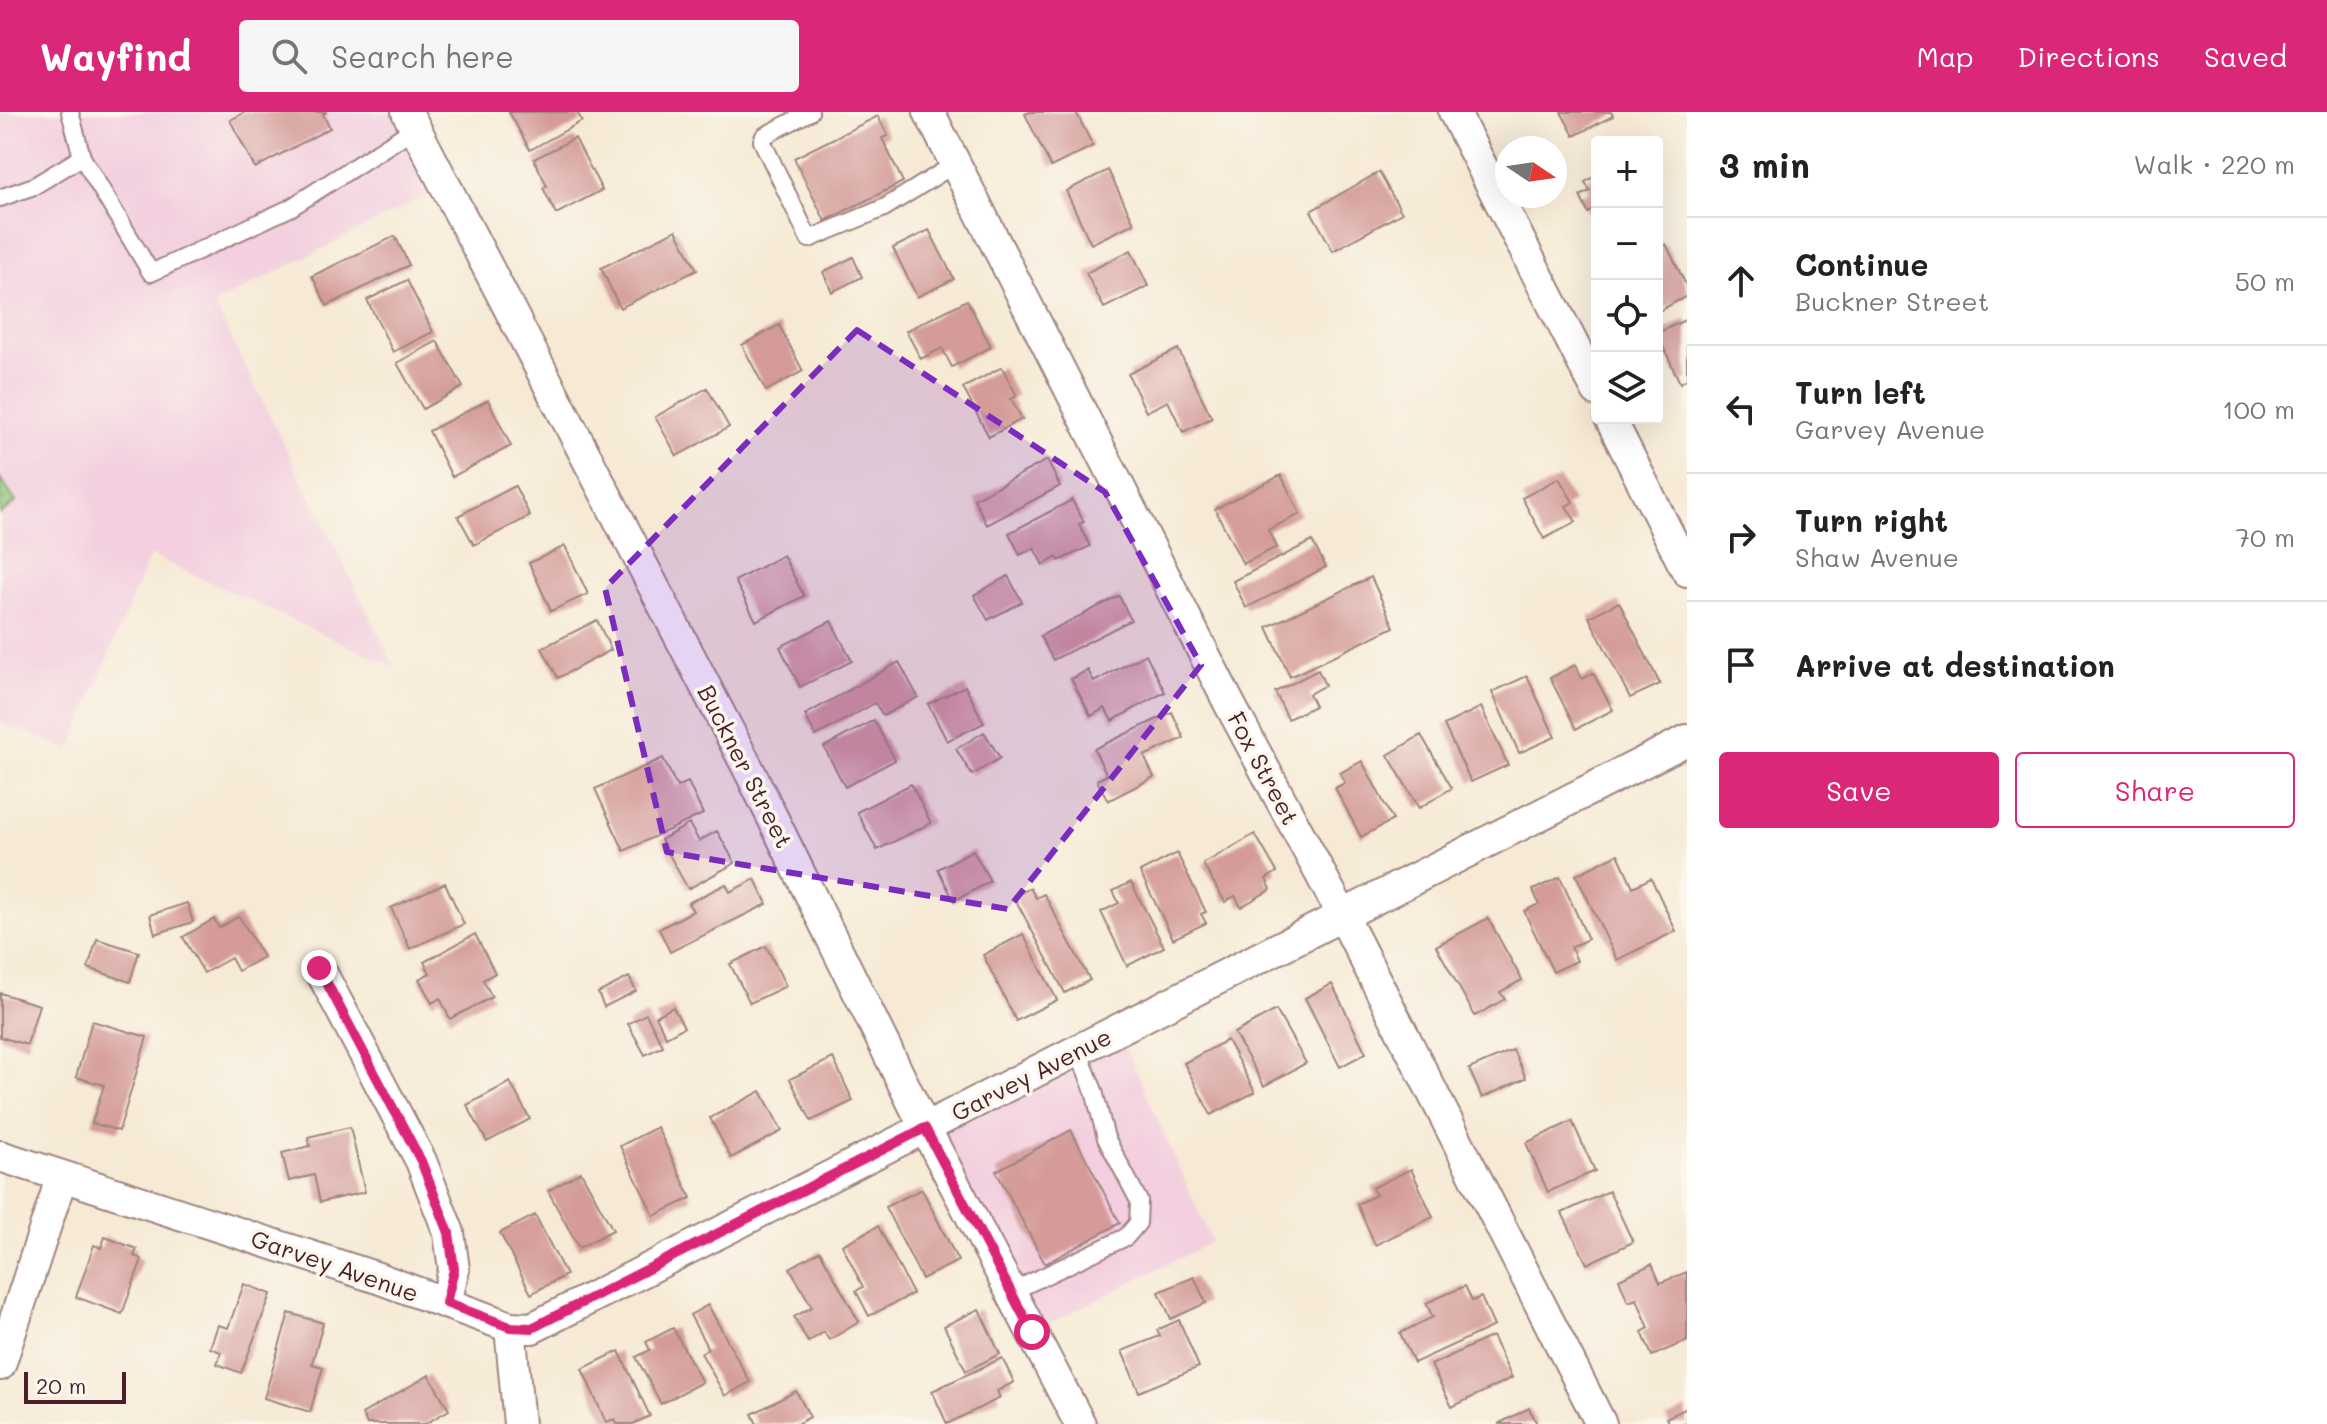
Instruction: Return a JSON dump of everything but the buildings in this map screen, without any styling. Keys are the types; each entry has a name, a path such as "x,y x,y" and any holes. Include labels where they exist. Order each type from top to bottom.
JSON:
{"street":[{"name":"Fox Street","path":"929,112 1229,703 1343,916 1601,1424"},
{"path":"1454,112 1591,379"},
{"name":"Buckner Street","path":"411,120 750,772 925,1128 1080,1424"},
{"path":"1613,424 1687,571"},
{"name":"Garvey Avenue","path":"0,1156 378,1278 510,1327 532,1328 1687,740"},
{"path":"319,968 421,1161 449,1233 454,1269 446,1303"},
{"path":"0,1365 62,1176"},
{"path":"510,1327 519,1424"}],"lane":[{"path":"70,112 82,157 151,273 290,208 411,120"},
{"path":"810,112 764,136 762,141 809,239 884,208 955,164"},
{"path":"0,198 34,186 82,157"},
{"path":"1011,1292 1126,1237 1138,1223 1139,1201 1106,1138 1094,1091 1078,1051"}],"highlighted area":[{"path":"857,330 1105,492 1201,665 1008,909 667,852 605,588"}],"shaded area":[{"path":"0,112 407,112 445,186 214,304 395,667 150,555 70,750 0,722"},
{"path":"1118,1030 1212,1242 1032,1332 925,1128"}],"green space":[{"path":"0,478 16,502 0,514"}],"route":[{"path":"319,968 421,1161 449,1233 454,1269 446,1303 510,1327 532,1328 925,1128 1032,1332"}]}
